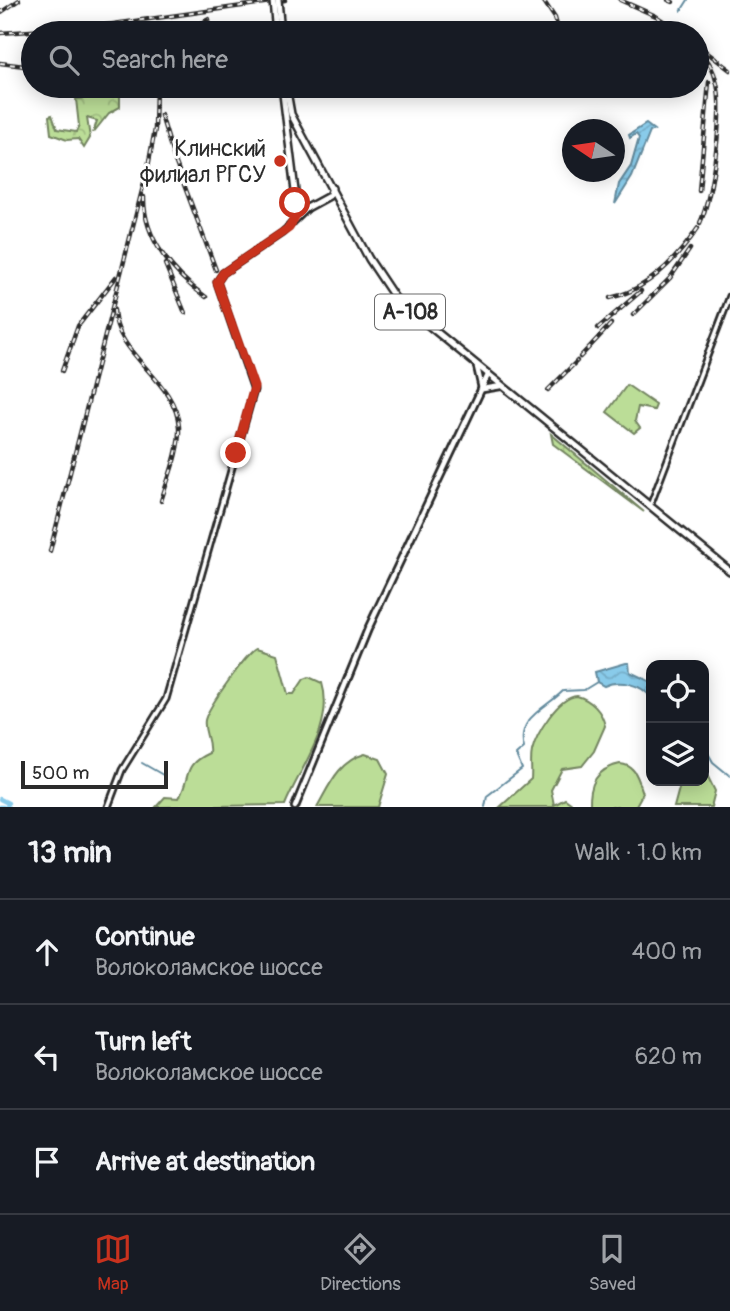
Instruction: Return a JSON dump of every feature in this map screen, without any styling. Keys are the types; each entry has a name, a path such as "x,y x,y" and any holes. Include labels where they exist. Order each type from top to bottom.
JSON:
{"highway":[{"path":"275,0 278,21"},
{"name":"А-108","path":"284,98 295,203"},
{"name":"А-108","path":"287,98 297,124 369,259 395,298 730,571"},
{"path":"286,126 290,122 297,124"},
{"path":"295,203 300,209 307,208 329,196 332,188"},
{"path":"329,196 337,198"}],"main road":[{"path":"476,366 482,390"},
{"path":"295,807 369,626 488,376"},
{"path":"482,390 501,386"}],"street":[{"path":"289,228 295,217 295,203"},
{"path":"108,807 122,770 166,699 254,390 217,282 223,273 289,228 307,208"},
{"path":"649,506 730,296"}],"green space":[{"path":"120,98 120,107 109,113 93,133 97,121 87,118 90,138 84,148 78,139 67,140 51,134 49,116 52,115 57,129 76,132 79,126 76,99"},
{"path":"627,385 656,405 654,410 638,407 635,421 640,428 634,433 607,412"},
{"path":"551,434 644,512 553,444"},
{"path":"257,648 277,654 288,694 294,694 304,679 309,677 322,683 325,699 324,715 314,746 285,805 156,807 165,797 179,798 194,762 209,753 205,724 208,713 237,670"},
{"path":"577,696 595,707 605,726 594,751 582,766 562,769 551,790 554,805 565,799 576,807 500,807 531,779 532,751 538,735 555,709"},
{"path":"365,754 380,759 388,774 378,807 317,807 342,768 356,757"},
{"path":"620,764 630,767 640,783 643,793 635,807 590,807 591,791 596,779 605,770"},
{"path":"709,779 715,791 711,807 674,807 680,786 709,786"}],"water":[{"path":"646,124 654,130 650,132 632,177 615,204 619,184 625,182 625,175 631,166 639,138 636,134 630,138 629,135"},
{"path":"629,663 630,672 646,680 646,692 630,684 604,686 597,682 595,672"}],"waterway":[{"path":"681,11 688,0"},
{"path":"485,807 487,796 522,769 516,755 524,748 524,729 534,715 563,691 584,690 597,682"},
{"path":"709,755 713,762 730,776"},
{"path":"142,763 163,775"},
{"path":"0,799 8,803 7,807"}],"railway":[{"path":"0,13 19,0"},
{"path":"135,21 285,0"},
{"path":"543,0 556,21"},
{"path":"620,0 663,21"},
{"path":"668,0 673,2"},
{"path":"205,21 209,19"},
{"path":"0,33 21,32"},
{"path":"709,54 730,70"},
{"path":"0,63 21,66"},
{"path":"700,223 709,194 716,154 719,114 717,84 709,64"},
{"path":"50,551 148,167 155,129 156,98"},
{"path":"699,191 708,98"},
{"path":"161,115 174,158 216,270"},
{"path":"144,197 149,227 163,254 172,267 206,297"},
{"path":"610,298 649,281 671,262 698,228"},
{"path":"633,315 670,278 690,249"},
{"path":"165,264 185,313"},
{"path":"62,371 78,326 116,277"},
{"path":"598,328 641,291"},
{"path":"114,310 117,327 125,341 158,381 175,410 179,427 178,445 161,501"},
{"path":"580,357 611,324"},
{"path":"548,390 577,361"}],"place":[{"name":"Клинский филиал РГСУ","path":"280,161"}],"route":[{"path":"236,453 254,387 217,282 220,275 289,228 295,217 295,203"}]}
